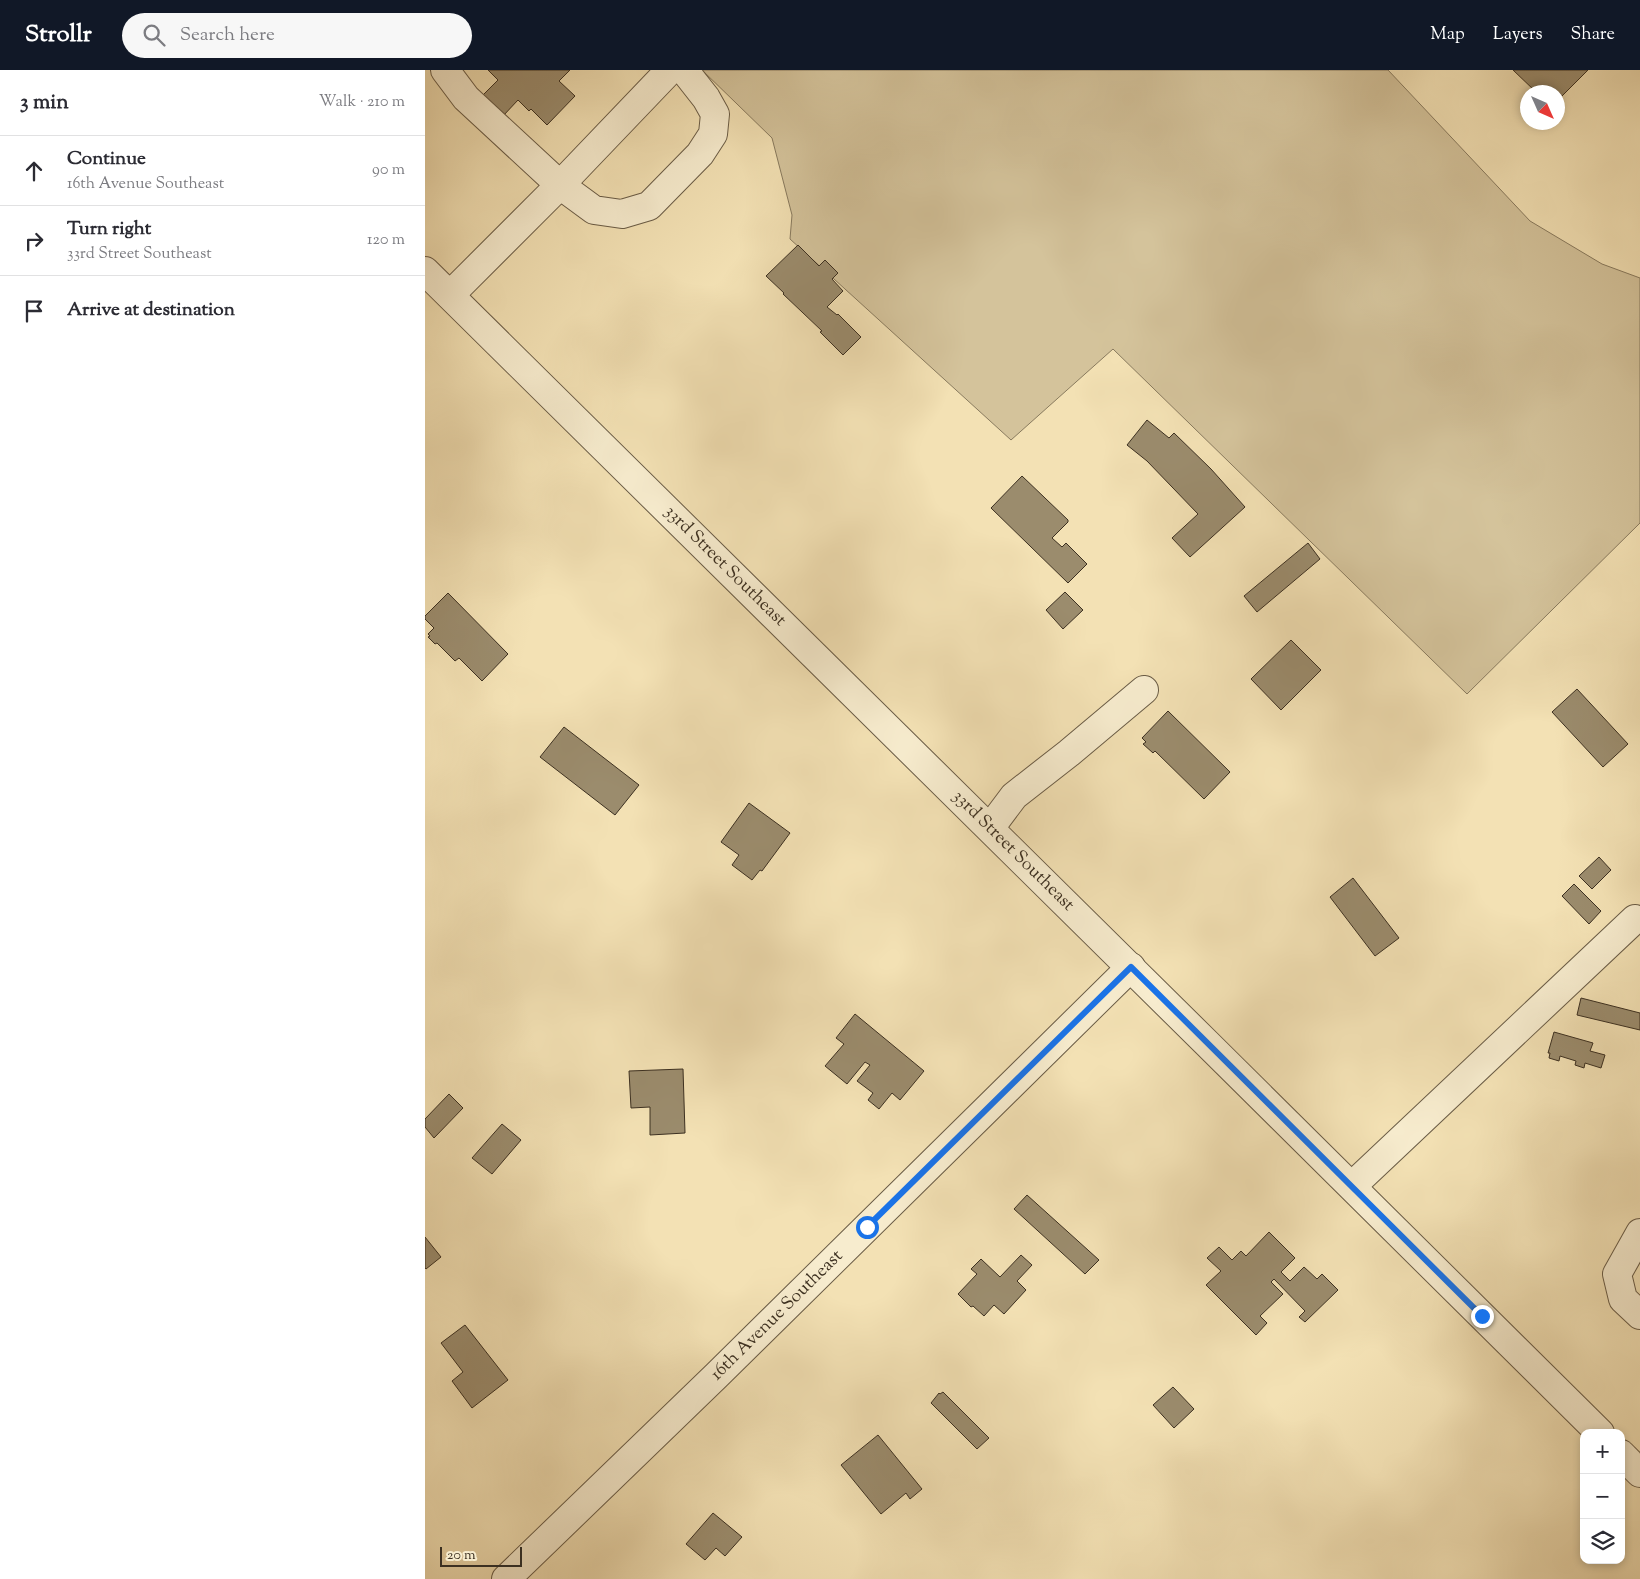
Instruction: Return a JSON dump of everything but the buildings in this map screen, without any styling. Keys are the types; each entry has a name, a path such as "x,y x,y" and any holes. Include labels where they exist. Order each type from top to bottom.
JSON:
{"street":[{"path":"445,70 466,98 560,186 594,210 622,214 649,206 700,154 713,134 715,114 706,98 684,70"},
{"path":"450,295 560,186 670,70"},
{"name":"33rd Street Southeast","path":"425,271 1131,967 1596,1429"},
{"path":"990,828 1014,796 1144,690"},
{"path":"1351,1186 1635,919"},
{"name":"16th Avenue Southeast","path":"506,1579 717,1375 1131,967"},
{"path":"1640,1233 1617,1274 1623,1299 1640,1315"},
{"path":"1625,1458 1640,1473"}],"shaded area":[{"path":"702,70 1388,70 1530,221 1602,264 1640,278 1640,523 1467,694 1113,349 1011,440 790,239 792,215 772,138"}],"route":[{"path":"867,1227 1131,967 1482,1316"}]}
